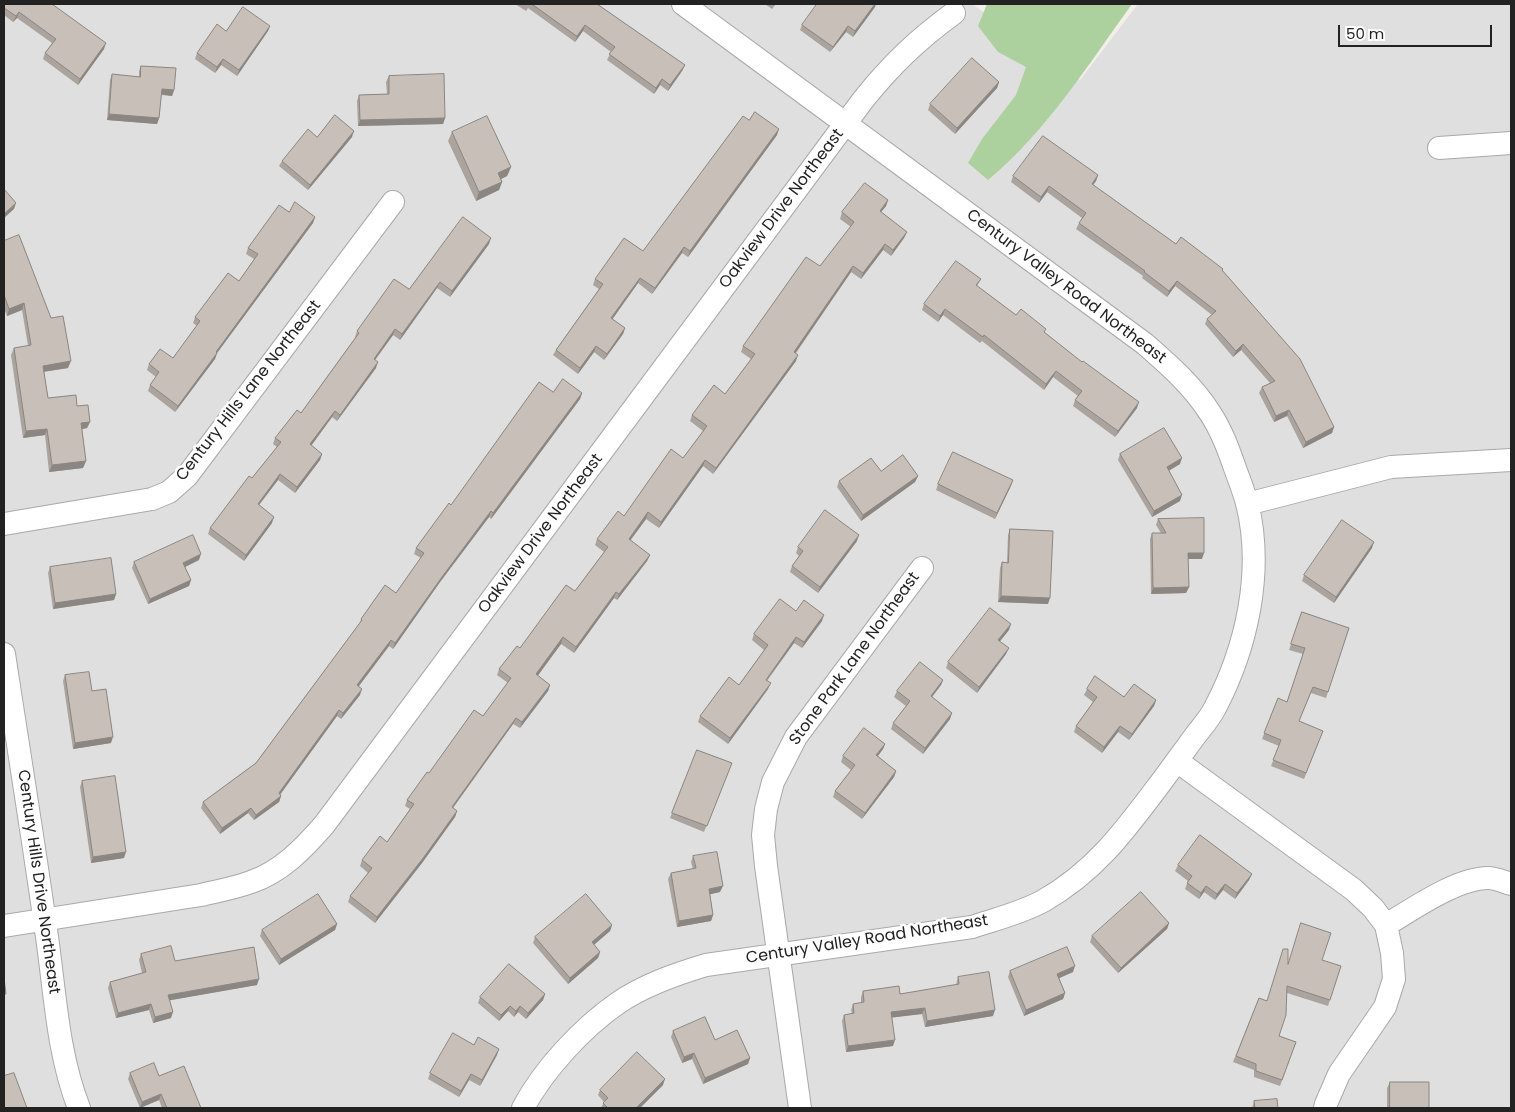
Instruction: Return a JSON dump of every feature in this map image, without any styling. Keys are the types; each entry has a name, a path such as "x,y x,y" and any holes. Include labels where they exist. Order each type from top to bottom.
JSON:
{"street":[{"name":"Century Valley Road Northeast","path":"524,1108 547,1072 569,1046 618,1003 650,985 679,973 706,965 972,926 1006,916 1042,902 1088,870 1116,842 1214,710 1240,647 1248,614 1253,579 1254,548 1247,504 1226,442 1210,413 1190,386 1170,365 1145,344 682,4"},
{"name":"Oakview Drive Northeast","path":"4,926 201,895 234,887 252,882 271,873 288,862 306,846 330,818 884,74 922,37 954,13"},
{"path":"1439,148 1511,143"},
{"name":"Century Hills Lane Northeast","path":"4,524 128,504 152,499 169,492 187,476 393,202"},
{"path":"1247,504 1391,467 1511,460"},
{"name":"Stone Park Lane Northeast","path":"800,1108 763,835 766,809 773,782 796,737 922,568"},
{"name":"Century Hills Drive Northeast","path":"4,654 45,920 64,1061 71,1089 79,1108"},
{"path":"1177,761 1354,890 1373,908 1386,925 1392,953 1394,979 1385,1007 1338,1074 1326,1108"},
{"path":"1386,925 1436,896 1465,882 1489,878 1511,884"}],"shaded area":[{"path":"4,4 972,4 1080,80 1138,4 1511,4 1511,1108 4,1108"}],"green space":[{"path":"987,4 1132,4 1065,97 1029,141 988,180 968,163 982,139 1016,95 1026,67 998,52 978,26"}],"building":[{"path":"4,4 52,4 106,43 80,79 45,53 56,39 19,12 16,16 4,8"},
{"path":"532,4 597,4 685,65 670,85 662,79 656,88 609,54 615,47 585,25 577,36"},
{"path":"817,4 875,4 855,31 848,26 833,47 802,25"},
{"path":"243,7 270,26 239,70 223,59 217,67 197,53 217,24 226,31"},
{"path":"972,58 999,82 957,128 930,104"},
{"path":"141,66 176,68 174,90 162,89 159,118 109,114 112,74 140,77"},
{"path":"444,74 445,118 360,120 359,95 389,94 389,76"},
{"path":"755,112 779,129 690,251 684,247 655,288 640,278 611,318 625,328 607,354 596,346 580,368 556,350 603,284 595,279 624,238 643,251 743,116 749,120"},
{"path":"335,115 354,131 310,185 282,161 308,129 317,137"},
{"path":"487,116 511,167 498,173 502,182 479,192 452,132"},
{"path":"1043,136 1098,175 1092,184 1176,244 1181,237 1223,269 1300,359 1334,427 1306,442 1289,410 1276,416 1262,387 1275,381 1243,344 1236,351 1207,319 1216,311 1177,281 1169,291 1079,223 1086,213 1049,186 1041,197 1013,176"},
{"path":"865,183 888,200 880,211 907,232 893,250 885,244 863,273 853,266 794,352 798,355 716,468 705,460 661,522 648,512 629,539 650,555 619,594 616,592 576,647 563,637 536,674 550,685 522,722 516,718 452,807 457,811 377,917 350,896 372,868 362,860 380,836 387,842 414,804 407,800 427,772 429,773 474,710 483,716 511,678 499,669 517,646 520,648 566,585 575,591 608,547 597,539 618,511 624,516 671,449 683,458 707,426 692,415 714,385 725,394 755,354 743,346 806,257 820,266 854,222 842,212"},
{"path":"4,189 16,203 4,214"},
{"path":"295,202 315,217 178,406 150,385 159,372 149,364 160,349 173,358 200,321 195,317 228,273 239,281 258,254 248,248 279,205 289,212"},
{"path":"463,217 491,238 452,291 440,282 402,334 395,329 374,359 378,362 340,415 335,411 310,444 322,454 297,487 280,474 258,504 274,517 246,555 210,528 249,476 252,478 281,442 275,438 297,410 301,413 359,333 357,331 394,279 409,289"},
{"path":"19,235 51,318 63,316 71,361 43,366 48,398 76,395 77,406 88,405 90,422 81,423 86,461 52,465 47,429 26,431 14,348 31,345 24,303 9,309 4,295 4,241"},
{"path":"956,261 981,279 976,285 1016,315 1021,309 1046,329 1044,332 1082,362 1139,402 1118,431 1075,400 1082,391 1056,371 1046,384 984,335 983,337 945,309 940,316 924,304"},
{"path":"563,379 582,393 493,513 491,511 395,643 391,640 357,685 362,689 343,713 339,710 279,793 281,796 256,815 251,808 222,828 203,802 256,763 362,620 385,585 396,593 424,553 416,548 449,503 451,505 539,382 553,392"},
{"path":"1164,428 1182,458 1167,467 1182,495 1154,511 1120,454"},
{"path":"953,452 1013,480 997,513 938,484"},
{"path":"903,455 918,476 863,515 839,481 871,458 881,471"},
{"path":"825,510 859,535 820,587 792,566 803,551 798,547"},
{"path":"1204,518 1204,553 1188,553 1189,587 1153,588 1152,533 1166,533 1158,519"},
{"path":"1342,520 1374,542 1336,597 1304,575"},
{"path":"1010,529 1053,531 1050,598 1001,596 1002,562 1008,563"},
{"path":"193,535 201,554 183,563 191,580 150,599 134,562"},
{"path":"111,558 116,594 55,603 50,567"},
{"path":"780,599 796,611 804,600 824,615 804,642 796,637 766,680 771,683 730,738 700,716 729,677 739,685 768,645 754,634"},
{"path":"990,608 1011,624 998,640 1009,648 979,687 948,662"},
{"path":"1302,612 1349,628 1328,692 1313,687 1299,721 1323,731 1306,773 1273,760 1281,740 1264,733 1278,698 1287,702 1305,648 1291,644"},
{"path":"920,662 943,680 931,696 952,713 925,748 893,723 910,701 897,691"},
{"path":"89,672 92,691 106,689 113,737 75,743 65,675"},
{"path":"1095,676 1124,697 1134,684 1156,700 1132,734 1120,726 1104,747 1076,726 1097,697 1087,689"},
{"path":"864,728 885,744 876,755 896,771 865,813 835,791 855,765 843,756"},
{"path":"697,750 732,763 707,826 672,813"},
{"path":"115,776 126,852 93,857 82,781"},
{"path":"1200,835 1252,874 1237,893 1225,884 1217,894 1206,886 1201,893 1187,883 1192,876 1178,865"},
{"path":"717,852 723,886 709,889 713,915 679,921 671,873 696,868 693,856"},
{"path":"1141,892 1169,923 1121,968 1092,936"},
{"path":"318,894 337,924 281,959 262,930"},
{"path":"586,894 612,925 592,942 600,952 570,978 535,937"},
{"path":"1301,923 1331,933 1322,960 1341,966 1330,1000 1287,986 1286,1015 1279,1036 1296,1042 1282,1080 1256,1071 1256,1064 1236,1056 1259,998 1267,1001 1283,949 1288,949 1288,964"},
{"path":"171,946 175,961 254,947 259,979 168,995 173,1012 155,1017 151,1004 118,1013 110,982 146,972 141,954"},
{"path":"1067,947 1075,966 1057,974 1065,993 1026,1010 1010,971"},
{"path":"509,964 545,994 528,1013 520,1006 516,1011 510,1006 501,1015 480,997"},
{"path":"989,972 995,1010 927,1021 925,1008 891,1012 895,1040 848,1046 844,1015 854,1013 853,1004 864,1002 863,991 899,986 900,994 959,984 958,977"},
{"path":"4,978 6,994 4,994"},
{"path":"705,1017 715,1040 737,1030 750,1058 705,1078 694,1053 684,1057 673,1031"},
{"path":"453,1033 474,1045 478,1037 499,1049 482,1080 471,1074 461,1091 430,1073"},
{"path":"637,1052 665,1079 636,1108 608,1108 603,1103 608,1098 600,1090"},
{"path":"154,1063 159,1076 184,1066 201,1108 167,1108 161,1094 142,1102 130,1073"},
{"path":"14,1073 27,1108 4,1108 4,1076"},
{"path":"1390,1082 1429,1082 1429,1108 1390,1108"},
{"path":"1277,1099 1278,1108 1255,1108 1254,1101"}]}
